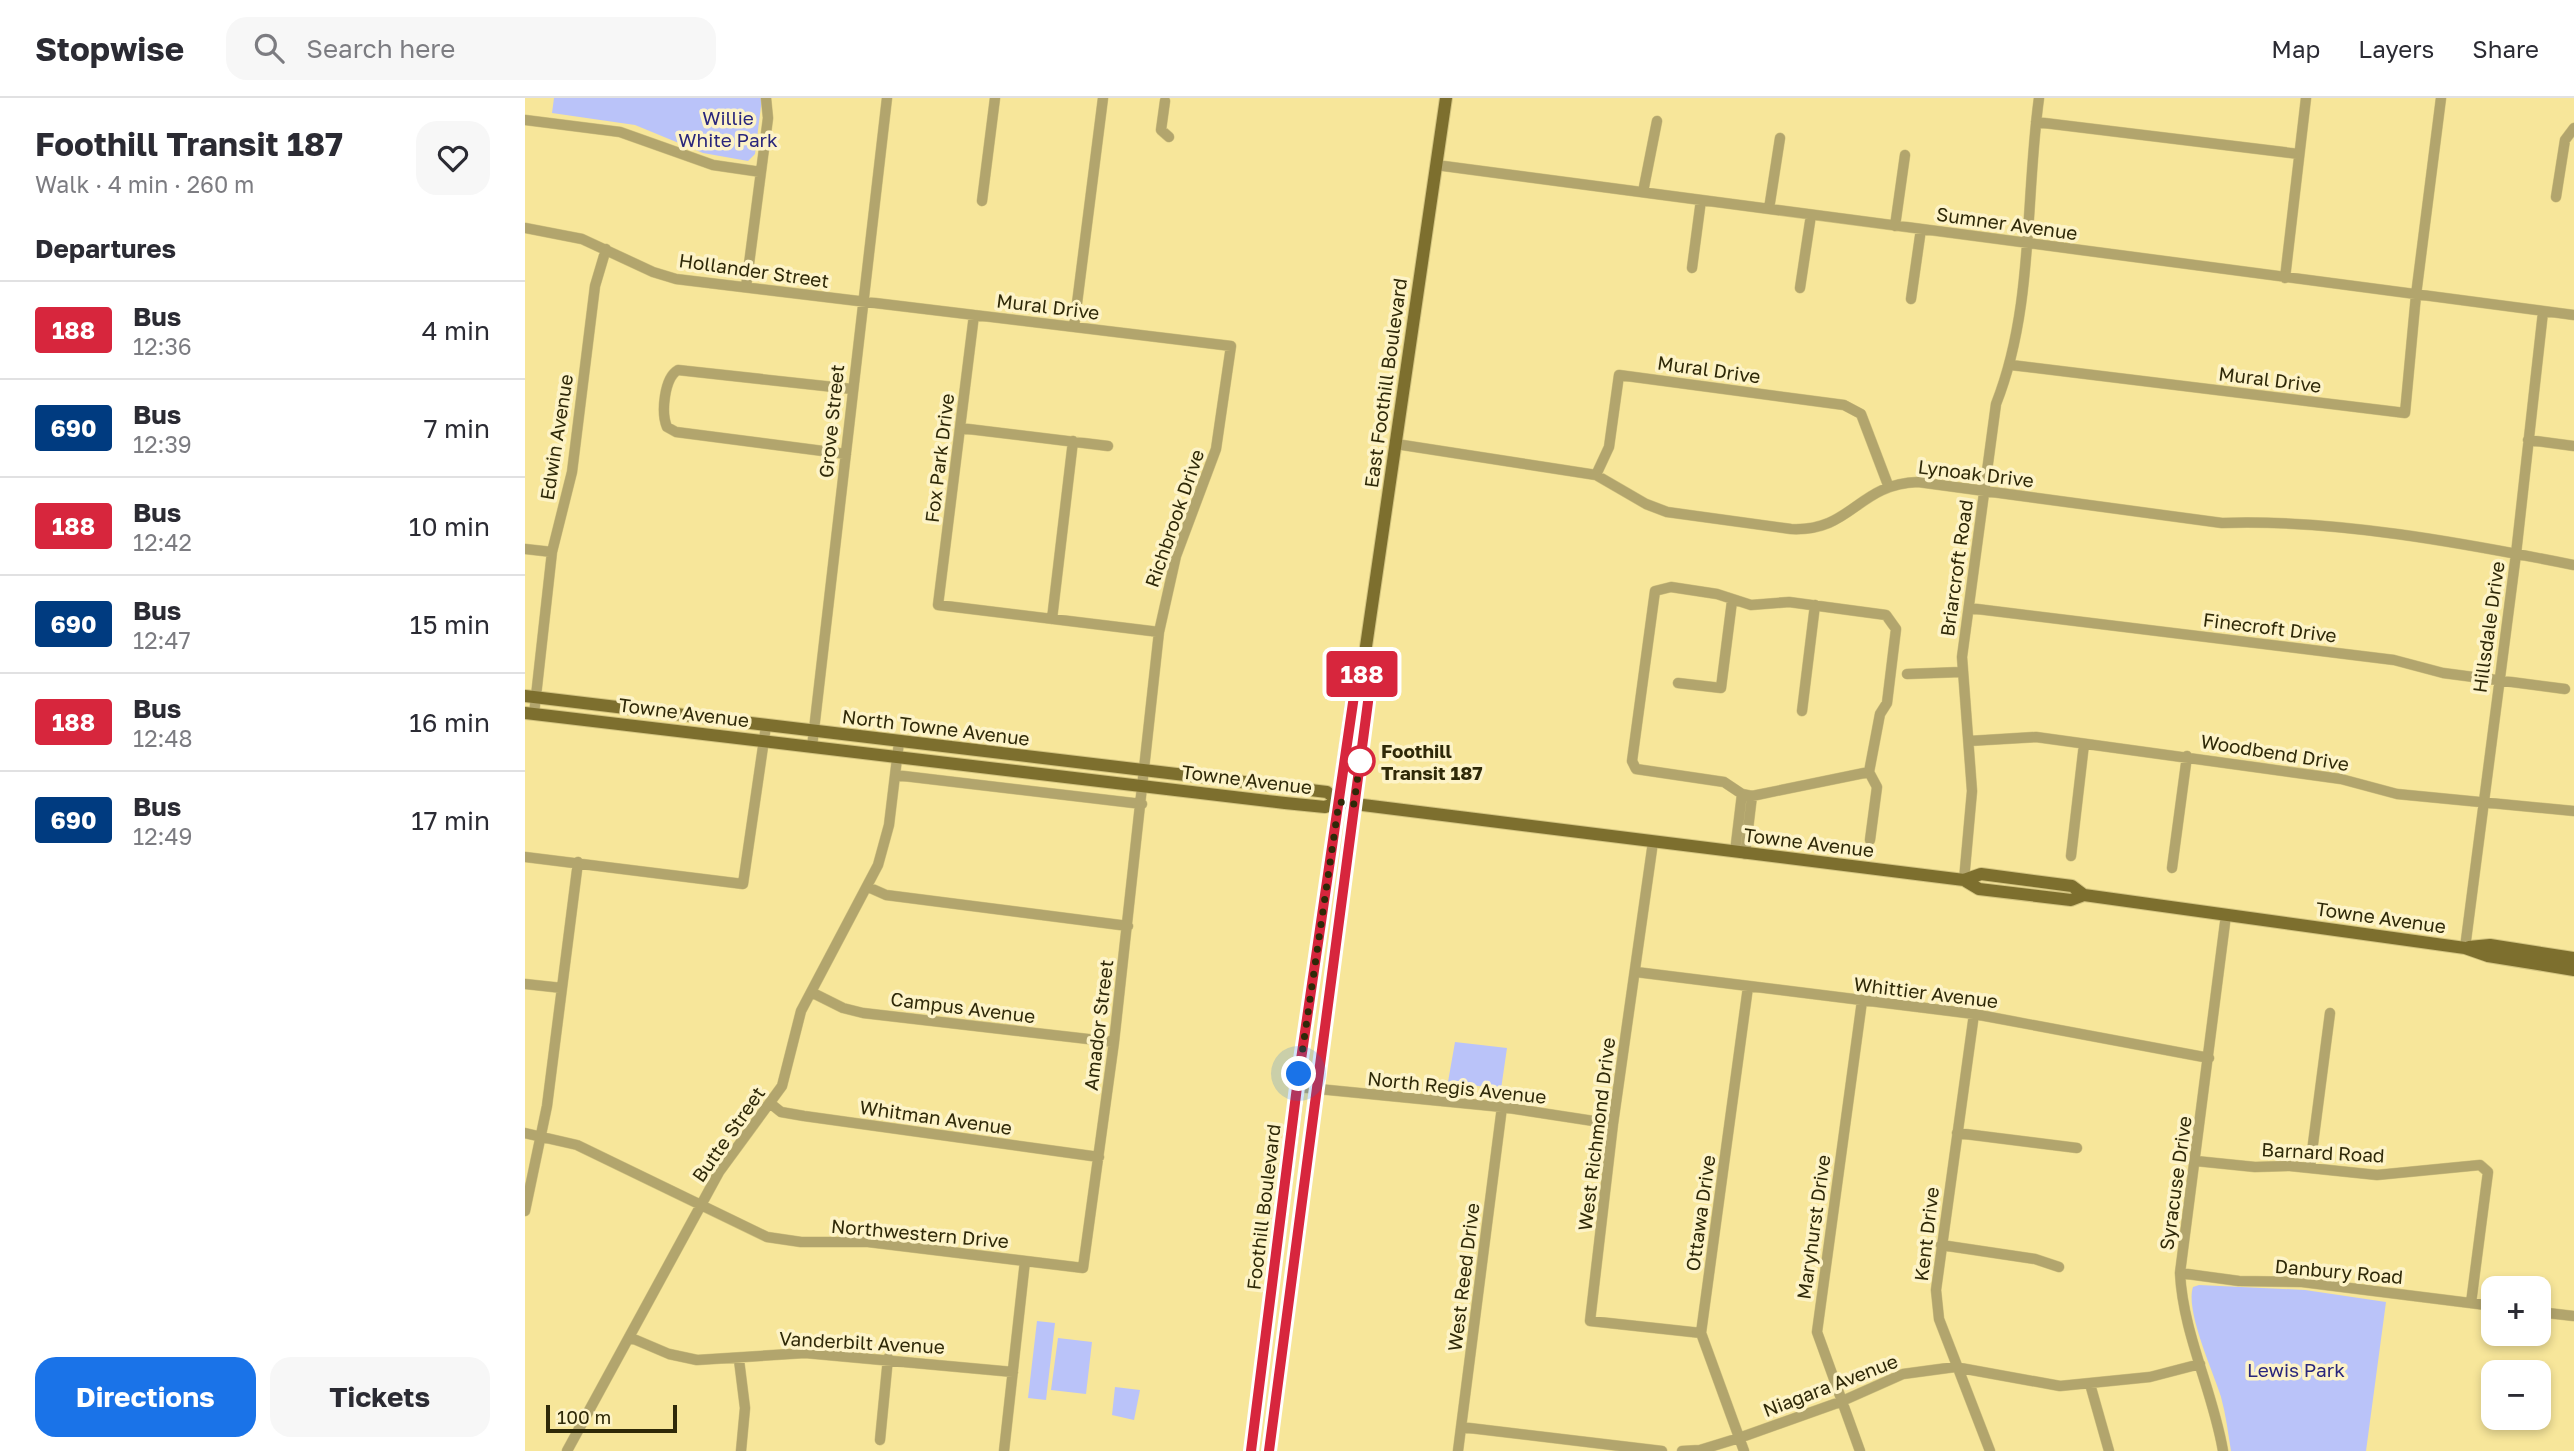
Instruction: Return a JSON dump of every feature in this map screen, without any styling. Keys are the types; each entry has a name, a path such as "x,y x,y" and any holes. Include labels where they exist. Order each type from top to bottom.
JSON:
{"main road":[{"name":"East Foothill Boulevard","path":"1339,802 1355,689 1362,674 1446,98"},
{"name":"East Foothill Boulevard","path":"1354,804 1369,691 1362,674"},
{"name":"North Towne Avenue","path":"530,697 1327,792 1339,802"},
{"name":"Towne Avenue","path":"529,714 1325,807 1339,802 1964,880 1979,888 2071,900 2084,895 2465,947 2488,956 2574,958"},
{"name":"Foothill Boulevard","path":"1251,1451 1297,1087 1339,802"},
{"name":"Foothill Boulevard","path":"1269,1451 1354,804"},
{"name":"Towne Avenue","path":"2535,958 2574,970"}],"street":[{"path":"746,287 768,118 767,98"},
{"name":"Grove Street","path":"813,747 887,98"},
{"path":"982,201 995,98"},
{"path":"1074,327 1103,98"},
{"name":"Briarcroft Road","path":"1964,880 1971,807 1969,741 1961,672 1996,404 2011,365 2027,243 2039,98"},
{"path":"2285,278 2306,98"},
{"path":"2416,295 2441,98"},
{"path":"1165,101 1161,130 1169,137"},
{"path":"525,120 620,132 713,165 761,172"},
{"path":"1643,192 1657,121"},
{"path":"2036,122 2299,154"},
{"path":"2556,197 2565,141 2574,128"},
{"path":"1769,209 1780,138"},
{"path":"1895,226 1905,155"},
{"name":"Sumner Avenue","path":"1436,165 2574,315"},
{"path":"1692,268 1701,200"},
{"path":"1800,288 1811,215"},
{"name":"Hollander Street","path":"525,228 568,234 676,279 862,302"},
{"path":"1911,299 1921,229"},
{"name":"Edwin Avenue","path":"529,714 552,552 572,472 595,286 606,249"},
{"name":"Mural Drive","path":"2011,365 2405,413 2416,295"},
{"name":"Mural Drive","path":"862,302 1231,346"},
{"name":"Hillsdale Drive","path":"2465,947 2516,554 2543,312"},
{"name":"Fox Park Drive","path":"974,315 939,605 1052,619"},
{"name":"Richbrook Drive","path":"1142,785 1159,632 1176,556 1216,449 1231,346"},
{"path":"846,454 676,432 667,427 664,419 668,382 678,370 852,389"},
{"name":"Mural Drive","path":"1596,475 1609,447 1619,375 1844,405 1861,414 1888,485"},
{"path":"960,428 1108,446"},
{"path":"2528,440 2574,446"},
{"path":"1073,441 1052,619 1159,632"},
{"name":"Lynoak Drive","path":"1396,444 1596,475 1646,504 1667,512 1798,530 1835,523 1864,498 1888,485 1918,482 2222,523 2272,522 2479,546 2574,565"},
{"path":"525,549 552,552"},
{"path":"1869,772 1747,795 1724,782 1636,769 1632,761 1655,592 1671,587 1717,594 1751,605 1789,602 1886,615 1896,629 1887,703 1880,713 1869,772 1877,787 1870,840"},
{"path":"1678,683 1721,688 1733,601"},
{"path":"1801,711 1815,605"},
{"name":"Finecroft Drive","path":"1969,608 2394,660 2443,673 2565,690"},
{"path":"1907,674 1961,672"},
{"path":"525,857 743,884 766,726"},
{"name":"Woodbend Drive","path":"1969,741 2036,737 2341,779 2397,794 2574,811"},
{"name":"Butte Street","path":"567,1451 701,1205 730,1156 782,1086 793,1031 811,992 869,887 883,849 899,742"},
{"path":"2071,856 2084,744"},
{"path":"2172,868 2187,757"},
{"path":"895,775 1142,804"},
{"name":"Amador Street","path":"1083,1268 1114,1042 1142,785"},
{"path":"1740,853 1747,795"},
{"name":"West Richmond Drive","path":"1653,842 1613,1124 1590,1321 1701,1333"},
{"path":"525,1211 543,1136 578,862"},
{"path":"869,887 886,895 1128,926"},
{"name":"Syracuse Drive","path":"2223,1451 2218,1423 2182,1301 2180,1273 2226,915"},
{"name":"Whittier Avenue","path":"1636,972 1974,1014 2209,1058"},
{"path":"525,984 562,988"},
{"name":"Ottawa Drive","path":"1744,1451 1701,1333 1748,987"},
{"name":"Campus Avenue","path":"811,992 843,1008 863,1013 1114,1042"},
{"name":"Maryhurst Drive","path":"1860,1451 1840,1402 1817,1332 1861,1001"},
{"path":"2310,1167 2330,1013"},
{"name":"Kent Drive","path":"1974,1014 1936,1290 1938,1319 1990,1451"},
{"name":"North Regis Avenue","path":"1297,1087 1502,1107 1613,1124"},
{"name":"Whitman Avenue","path":"771,1104 781,1112 804,1116 1098,1157"},
{"name":"West Reed Drive","path":"1458,1451 1502,1107"},
{"name":"Northwestern Drive","path":"525,1133 577,1145 760,1234 784,1240 867,1242 1083,1268"},
{"path":"1957,1133 2077,1148"},
{"name":"Barnard Road","path":"2196,1161 2310,1167 2377,1175 2480,1165 2488,1171 2470,1303"},
{"path":"1941,1245 2035,1259 2059,1267"},
{"path":"1003,1451 1025,1261"},
{"name":"Danbury Road","path":"2180,1273 2239,1281 2302,1282 2481,1304"},
{"path":"2551,1313 2574,1316"},
{"name":"Vanderbilt Avenue","path":"629,1337 669,1354 697,1360 739,1360 805,1353 888,1358 1013,1372"},
{"path":"880,1440 888,1358"},
{"path":"739,1360 744,1409 741,1451"},
{"name":"Niagara Avenue","path":"1682,1451 1700,1450 1739,1438 1840,1402 1903,1374 1955,1367 2060,1386 2150,1377 2200,1364"},
{"path":"2090,1384 2109,1451"},
{"path":"1461,1427 1662,1451"}],"green space":[{"name":"Willie White Park","path":"554,98 762,98 755,154 748,161 703,153 635,125 552,113"},
{"path":"1455,1042 1507,1048 1501,1089 1448,1082"},
{"name":"Lewis Park","path":"2199,1285 2305,1290 2386,1302 2366,1451 2231,1451 2221,1397 2193,1311 2193,1287"},
{"path":"1037,1321 1055,1323 1046,1400 1028,1398"},
{"path":"1058,1338 1092,1342 1086,1394 1051,1390"},
{"path":"1115,1387 1140,1390 1134,1420 1112,1415"}],"bus line":[{"name":"188","path":"1251,1451 1297,1087 1355,689 1362,674 1369,691 1368,702 1269,1451"}],"place":[{"name":"Foothill Transit 187","path":"1360,761"}],"route":[{"path":"1299,1074 1339,802 1354,804 1360,761"}]}
